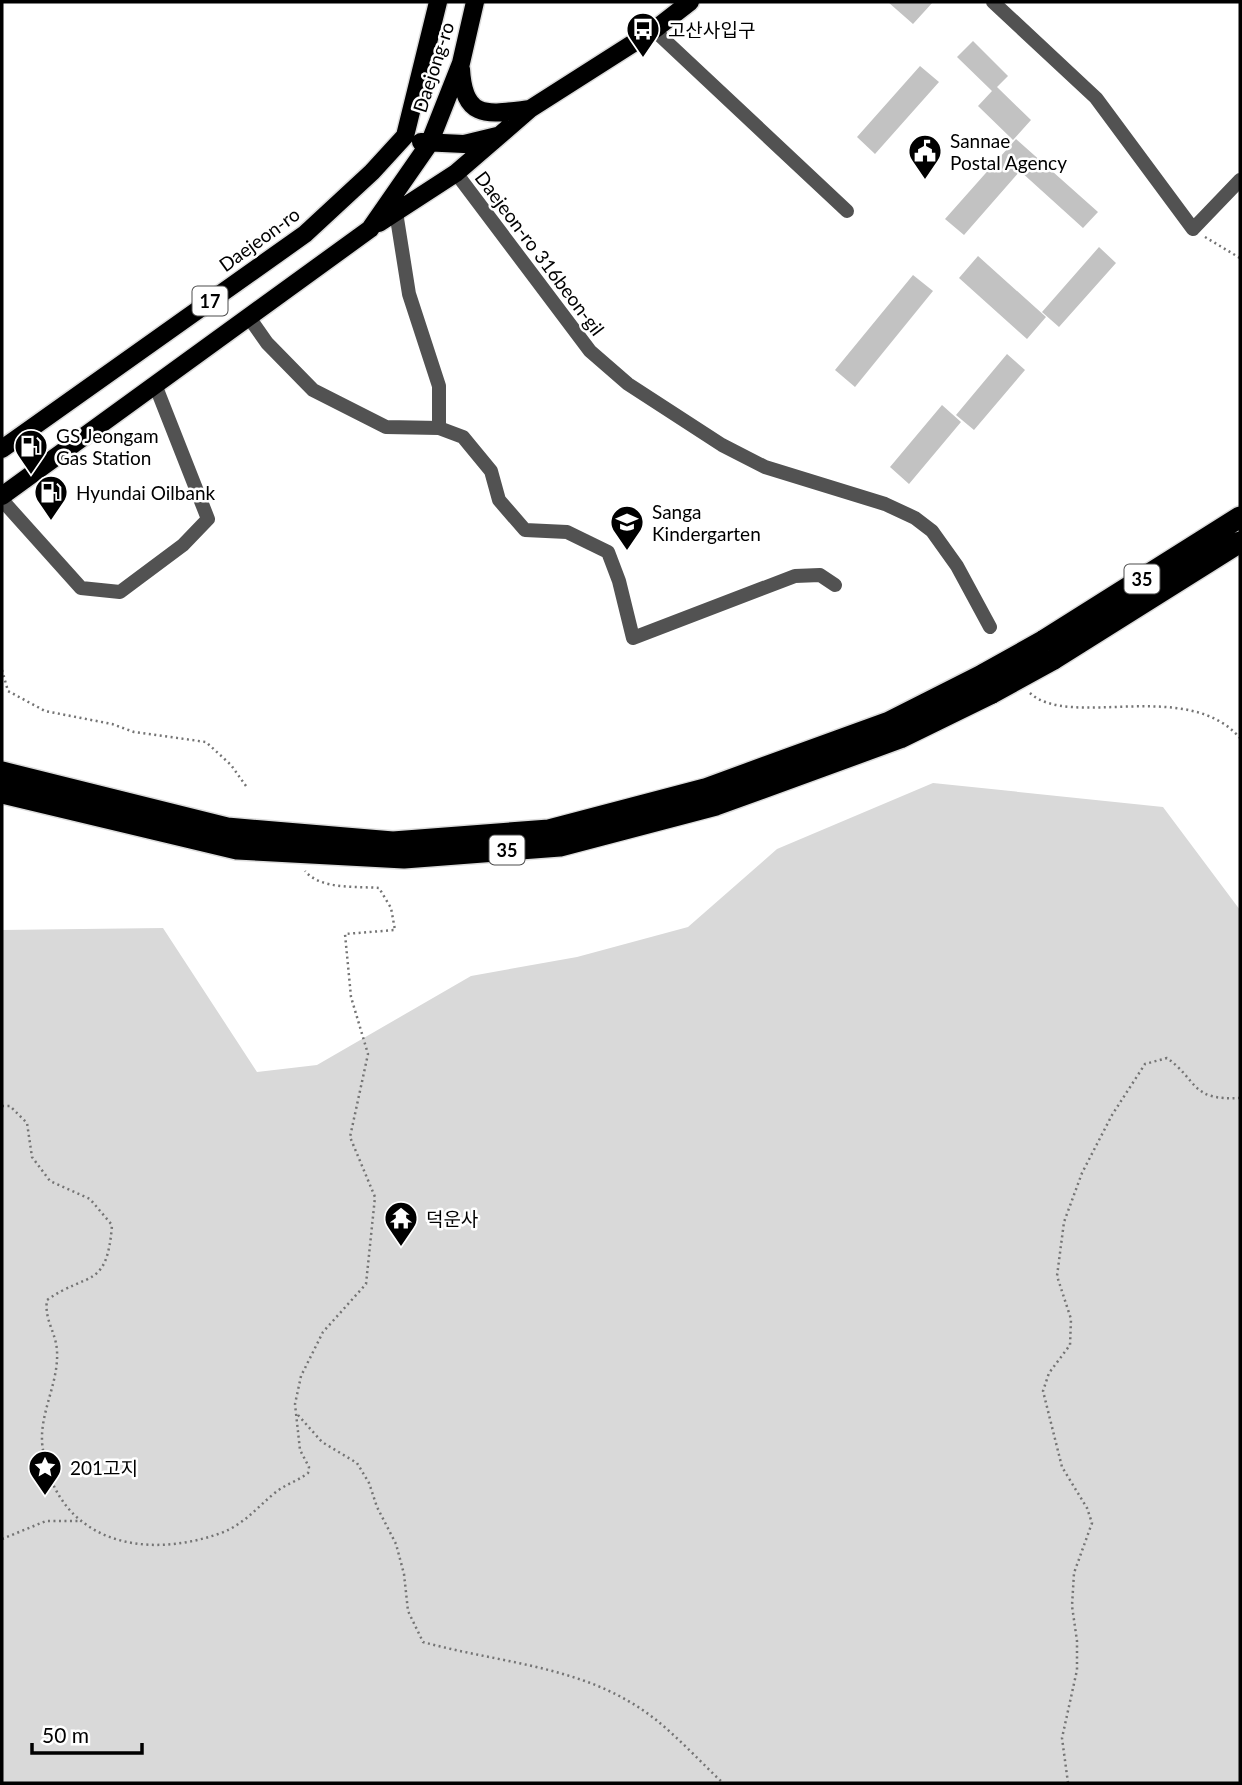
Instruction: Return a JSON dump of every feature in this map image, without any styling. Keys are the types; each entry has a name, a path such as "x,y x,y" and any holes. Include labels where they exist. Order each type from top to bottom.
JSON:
{"highway":[{"name":"35","path":"1048,651 1240,517"},
{"name":"35","path":"2,793 237,849 404,858 561,846 716,805 900,738 988,684 1240,542"},
{"name":"35","path":"2,772 227,828 393,842 549,830 705,789 988,684"}],"main road":[{"name":"Daejong-ro","path":"405,136 438,2"},
{"name":"Daejong-ro","path":"429,144 461,63 475,2"},
{"path":"370,229 456,173 530,109 654,30 690,2"},
{"path":"461,63 462,93 472,108 490,114 530,109"},
{"path":"405,136 429,144 464,144 500,136"},
{"name":"Daejeon-ro","path":"2,449 305,234 372,172 405,136"},
{"name":"17","path":"2,498 370,229 429,144"}],"street":[{"path":"993,2 1096,97 1193,229 1240,180"},
{"path":"654,30 847,211"},
{"name":"Daejeon-ro 316beon-gil","path":"456,173 590,351 628,384 722,445 765,467 885,504 915,518 932,531 957,566 990,627"},
{"path":"396,212 409,294 439,386 439,428"},
{"path":"248,316 267,343 313,390 386,427 439,428 463,438 491,471 499,500 525,530 568,532 608,552 619,581 633,638 795,576 820,575 835,585"},
{"path":"2,498 80,588 120,592 183,545 208,519 156,387"}],"path":[{"path":"1193,229 1240,258"},
{"path":"2,670 8,691 45,711 112,724 134,732 206,742 231,765 246,786"},
{"path":"1028,691 1037,699 1074,707 1163,705 1216,719 1232,728 1240,738"},
{"path":"2,1106 10,1106 27,1123 32,1157 50,1181 90,1199 112,1225 110,1252 95,1277 47,1300 45,1314 57,1351 41,1425 43,1451 52,1487 62,1503 81,1521 103,1535 157,1546 222,1532 251,1517 290,1482 308,1474 309,1467 300,1450 296,1413 301,1376 323,1332 366,1284 375,1196 350,1138 368,1055 351,997 345,934 395,930 391,908 379,888 323,883 312,879 299,864"},
{"path":"1068,1783 1062,1738 1077,1670 1077,1641 1072,1606 1074,1573 1090,1536 1092,1523 1087,1507 1062,1467 1043,1391 1049,1373 1070,1345 1071,1319 1057,1276 1064,1222 1094,1150 1145,1065 1167,1058 1178,1066 1187,1081 1200,1092 1240,1098"},
{"path":"296,1413 322,1442 357,1463 369,1483 377,1507 396,1544 404,1574 408,1611 423,1642 521,1664 595,1686 629,1701 657,1720 723,1783"},
{"path":"2,1539 46,1521 81,1521"}],"shaded area":[{"path":"933,783 1163,807 1240,910 1240,1783 2,1783 2,930 163,928 257,1072 317,1065 471,976 577,957 688,927 777,849"}],"building":[{"path":"888,2 933,2 913,24"},
{"path":"973,41 1008,76 997,87 1031,120 1013,140 978,106 992,91 957,57"},
{"path":"920,66 939,82 875,154 857,137"},
{"path":"1016,139 1098,212 1083,228 1020,171 964,235 945,219"},
{"path":"1099,247 1116,263 1059,327 1042,312"},
{"path":"978,256 1046,317 1027,339 959,278"},
{"path":"913,275 933,291 855,387 835,370"},
{"path":"1007,354 1025,370 974,430 956,415"},
{"path":"942,405 961,422 909,484 890,467"}],"place":[{"name":"고산사입구","path":"643,59"},
{"name":"Sannae Postal Agency","path":"925,181"},
{"name":"GS Jeongam Gas Station","path":"31,476"},
{"name":"Hyundai Oilbank","path":"51,522"},
{"name":"Sanga Kindergarten","path":"627,552"},
{"name":"덕운사","path":"401,1248"},
{"name":"201고지","path":"45,1497"}]}
